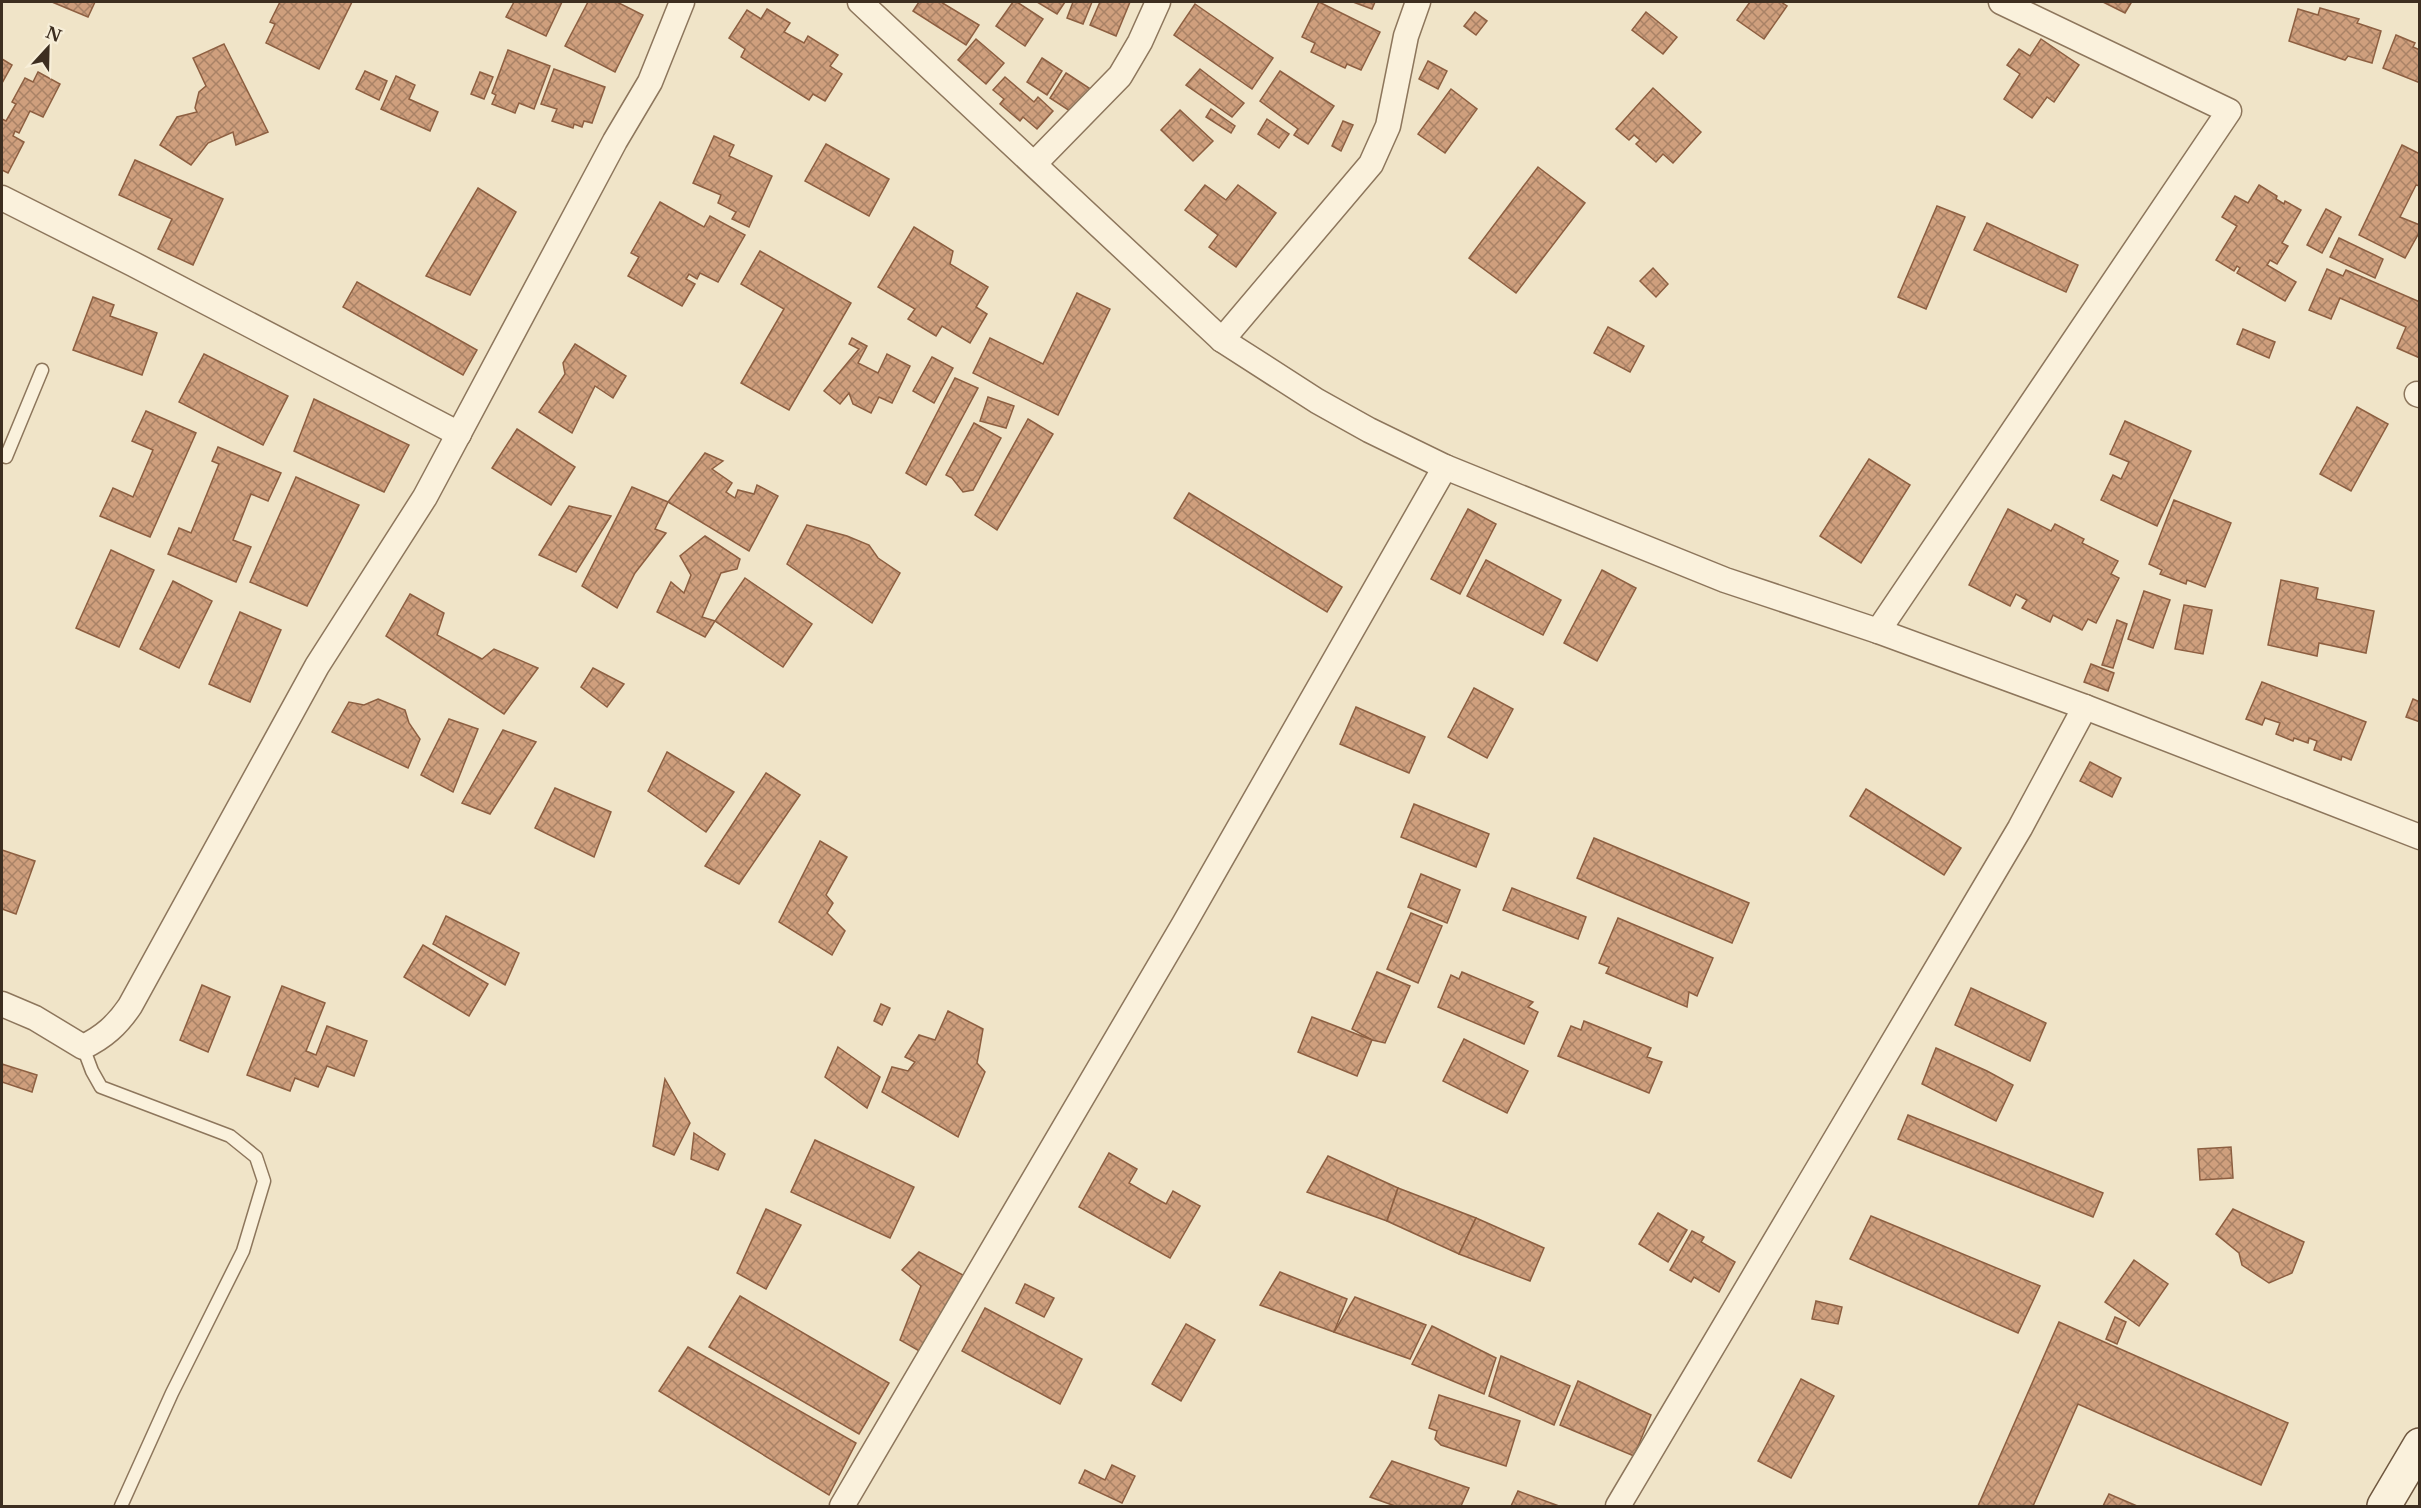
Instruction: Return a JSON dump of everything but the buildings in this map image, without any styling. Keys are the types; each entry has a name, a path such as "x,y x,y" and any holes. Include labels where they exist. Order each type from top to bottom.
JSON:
{"street":[{"path":"2,1004 35,1018 83,1047 100,1038 117,1024 130,1006 317,666 413,518 615,141 650,82 682,2"},
{"path":"860,2 1222,340 1317,401 1445,467 1725,580 1878,631 2085,707 2420,837"},
{"path":"1035,163 1120,76 1140,42 1158,2"},
{"path":"1222,340 1371,164 1388,126 1406,36 1418,2"},
{"path":"1878,631 2229,111 2001,2"},
{"path":"2,198 459,434"},
{"path":"842,1506 1184,924 1445,467"},
{"path":"1618,1506 2020,828 2085,707"},
{"path":"2384,1506 2420,1445"}],"lane":[{"path":"2,455 6,457 42,370"},
{"path":"83,1047 101,1087 230,1137 256,1157 264,1181 243,1251 172,1393 121,1506"}]}
